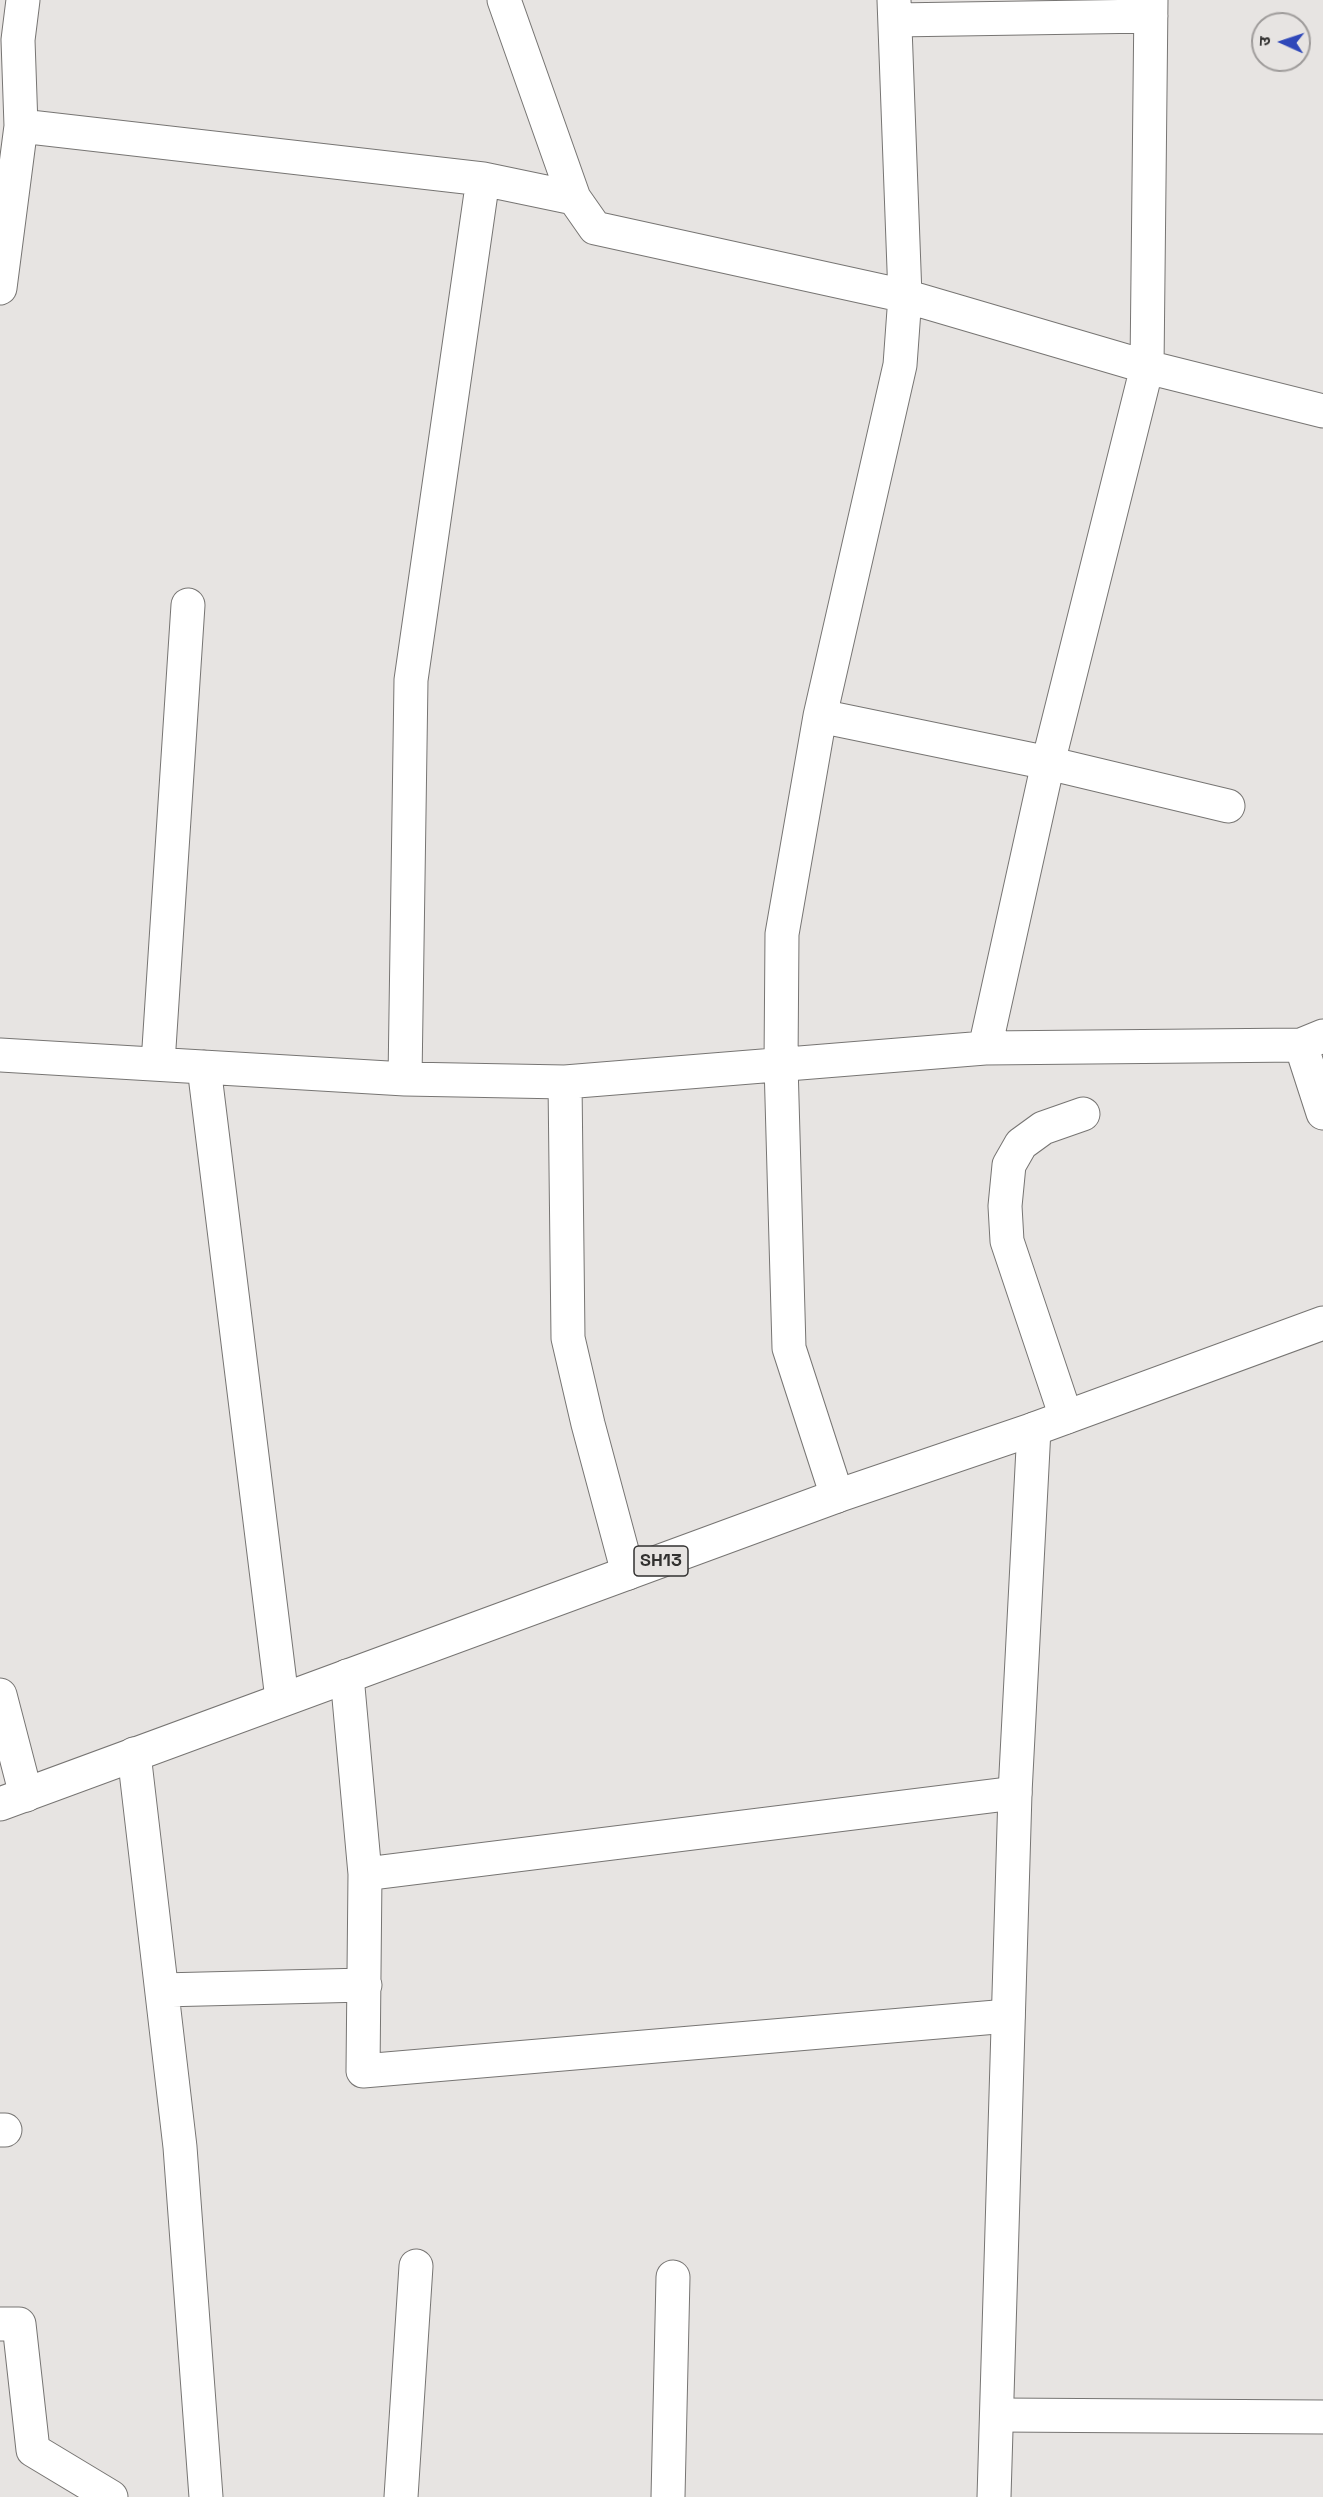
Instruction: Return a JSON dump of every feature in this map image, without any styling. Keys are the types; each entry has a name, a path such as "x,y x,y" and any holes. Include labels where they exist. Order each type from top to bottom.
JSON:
{"street":[{"path":"0,288 21,126 9,38 23,0"},
{"path":"504,0 574,198 595,228 905,296 1147,367 1323,411"},
{"path":"837,1496 789,1348 781,1064 782,934 820,717 900,365 905,296 894,10 1151,8 1147,367 1048,763 985,1048"},
{"path":"21,126 483,178 574,198"},
{"path":"405,1079 411,680 483,178"},
{"path":"158,1063 188,605"},
{"path":"820,717 1048,763 1228,806"},
{"path":"0,1055 405,1079 565,1082 985,1048 1312,1040 1323,1113"},
{"path":"204,1067 282,1699"},
{"path":"565,1082 568,1338 588,1424 628,1573"},
{"path":"1066,1417 1007,1241 1005,1206 1009,1165 1021,1144 1043,1128 1083,1114"},
{"name":"SH13","path":"13,1800 837,1496 1034,1429 1323,1323"},
{"path":"994,2497 1015,1793 1034,1429"},
{"path":"347,1676 365,1874 363,2071 1008,2016"},
{"path":"0,1695 13,1800"},
{"path":"134,1754 180,2147 206,2497"},
{"path":"365,1874 1015,1793"},
{"path":"162,1990 365,1985"},
{"path":"401,2497 416,2266"},
{"path":"668,2497 673,2277"},
{"path":"0,2324 19,2324 33,2450 111,2497"},
{"path":"998,2415 1323,2417"}]}
